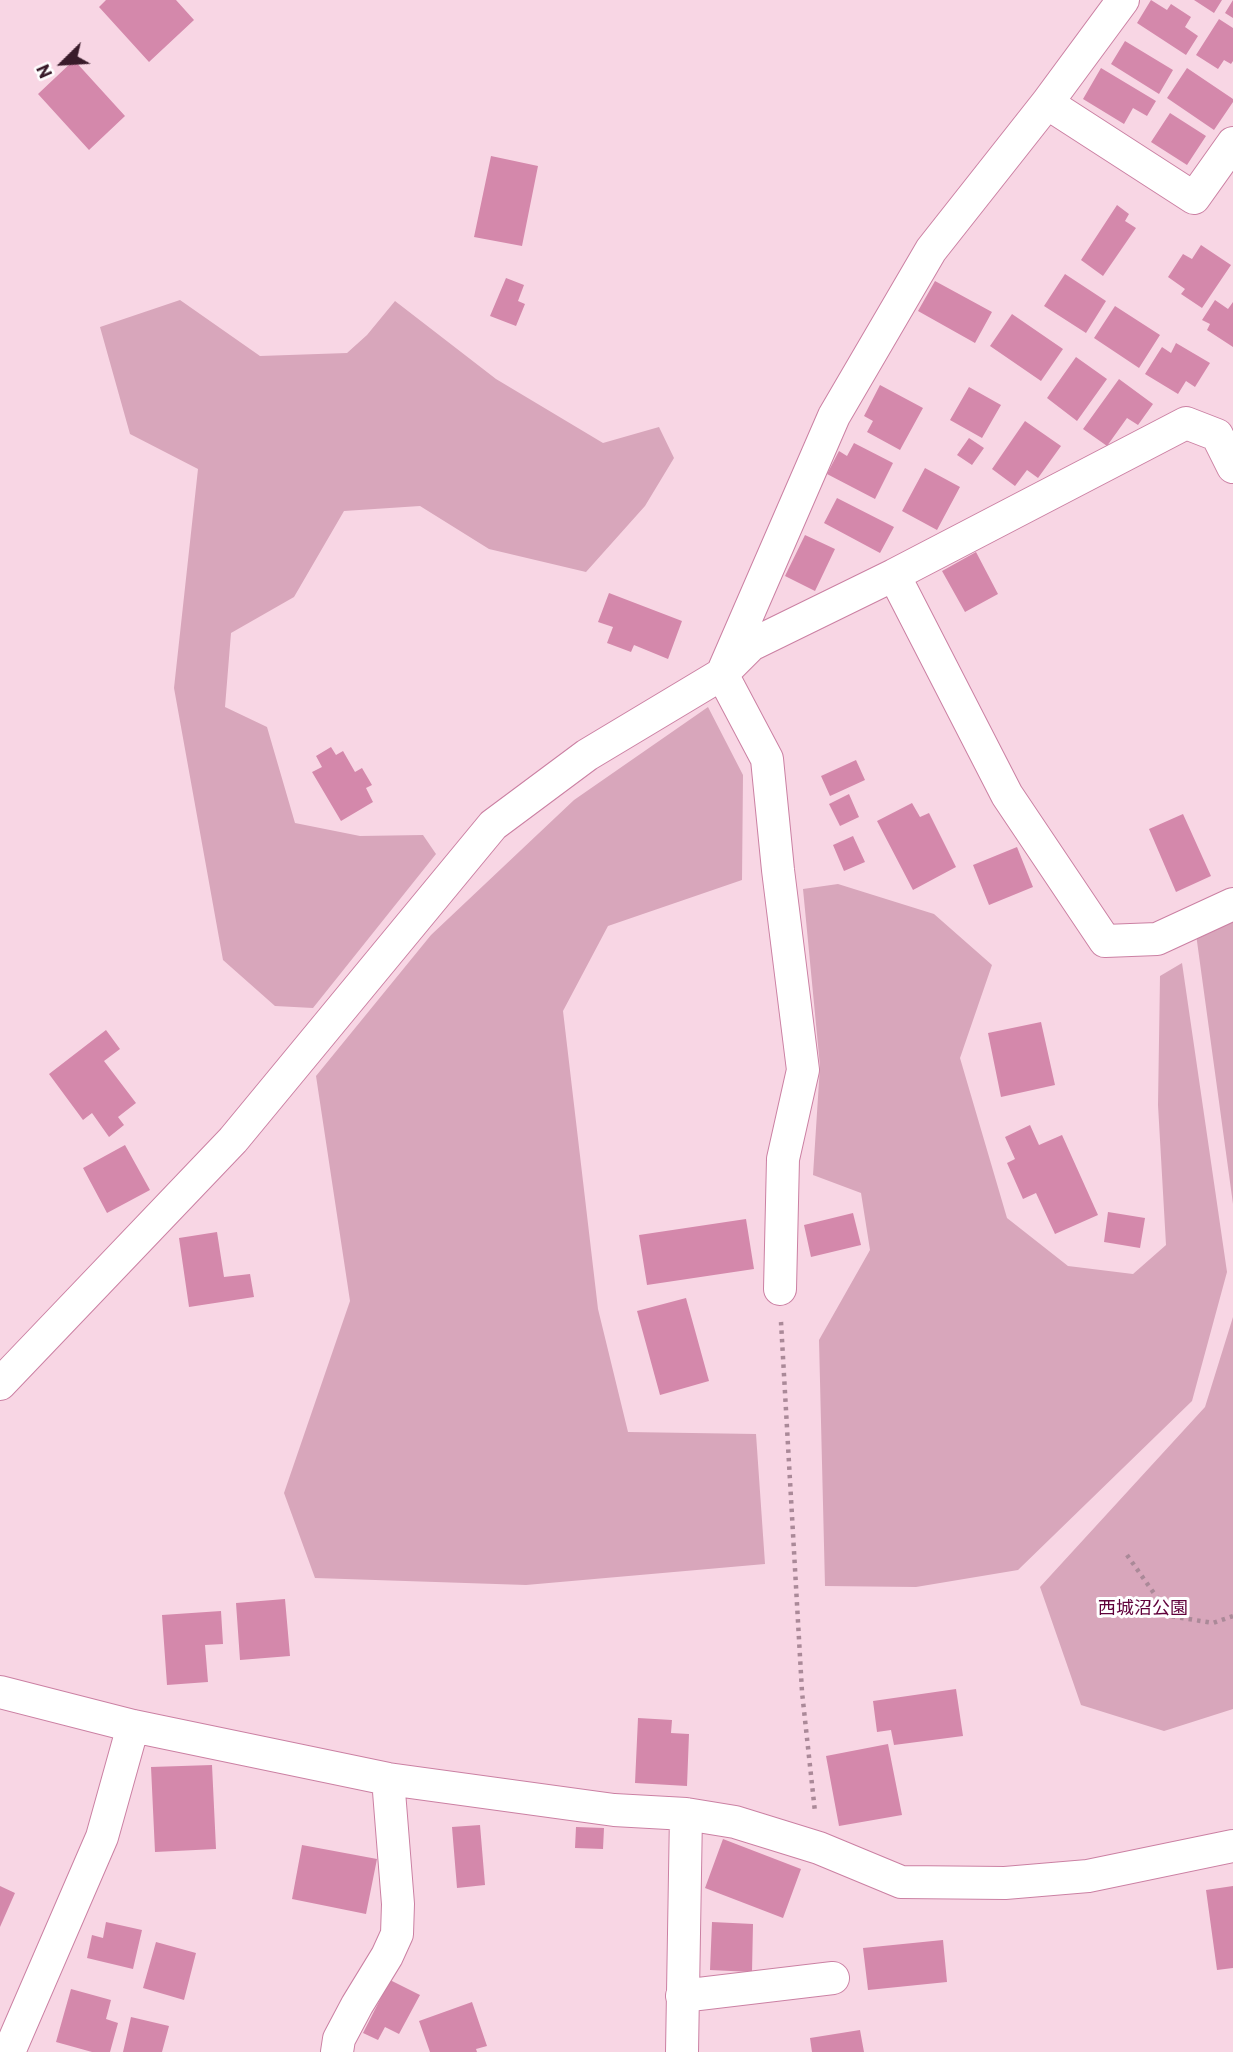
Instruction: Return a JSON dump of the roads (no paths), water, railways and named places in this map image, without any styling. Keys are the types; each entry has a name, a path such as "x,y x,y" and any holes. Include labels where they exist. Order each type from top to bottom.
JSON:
{"street":[{"path":"722,674 834,416 932,250 1047,103 1123,0"},
{"path":"1047,103 1194,198 1233,143"},
{"path":"0,1384 233,1140 493,825 587,755 722,674 751,645 894,575 1186,423 1217,435 1233,467"},
{"path":"894,575 1007,795 1105,941 1157,939 1233,904"},
{"path":"722,674 767,759 803,1070 783,1159 780,1289"},
{"path":"0,1692 133,1726 388,1779 614,1811 686,1814 735,1822 819,1848 901,1882 1005,1883 1088,1876 1233,1846"},
{"path":"9,2052 102,1837 133,1726"},
{"path":"337,2052 339,2039 397,1934 398,1904 388,1779"},
{"path":"682,2052 686,1814"},
{"path":"682,1996 833,1978"}],"park label":[{"name":"西城沼公園","path":"1143,1608"}]}
